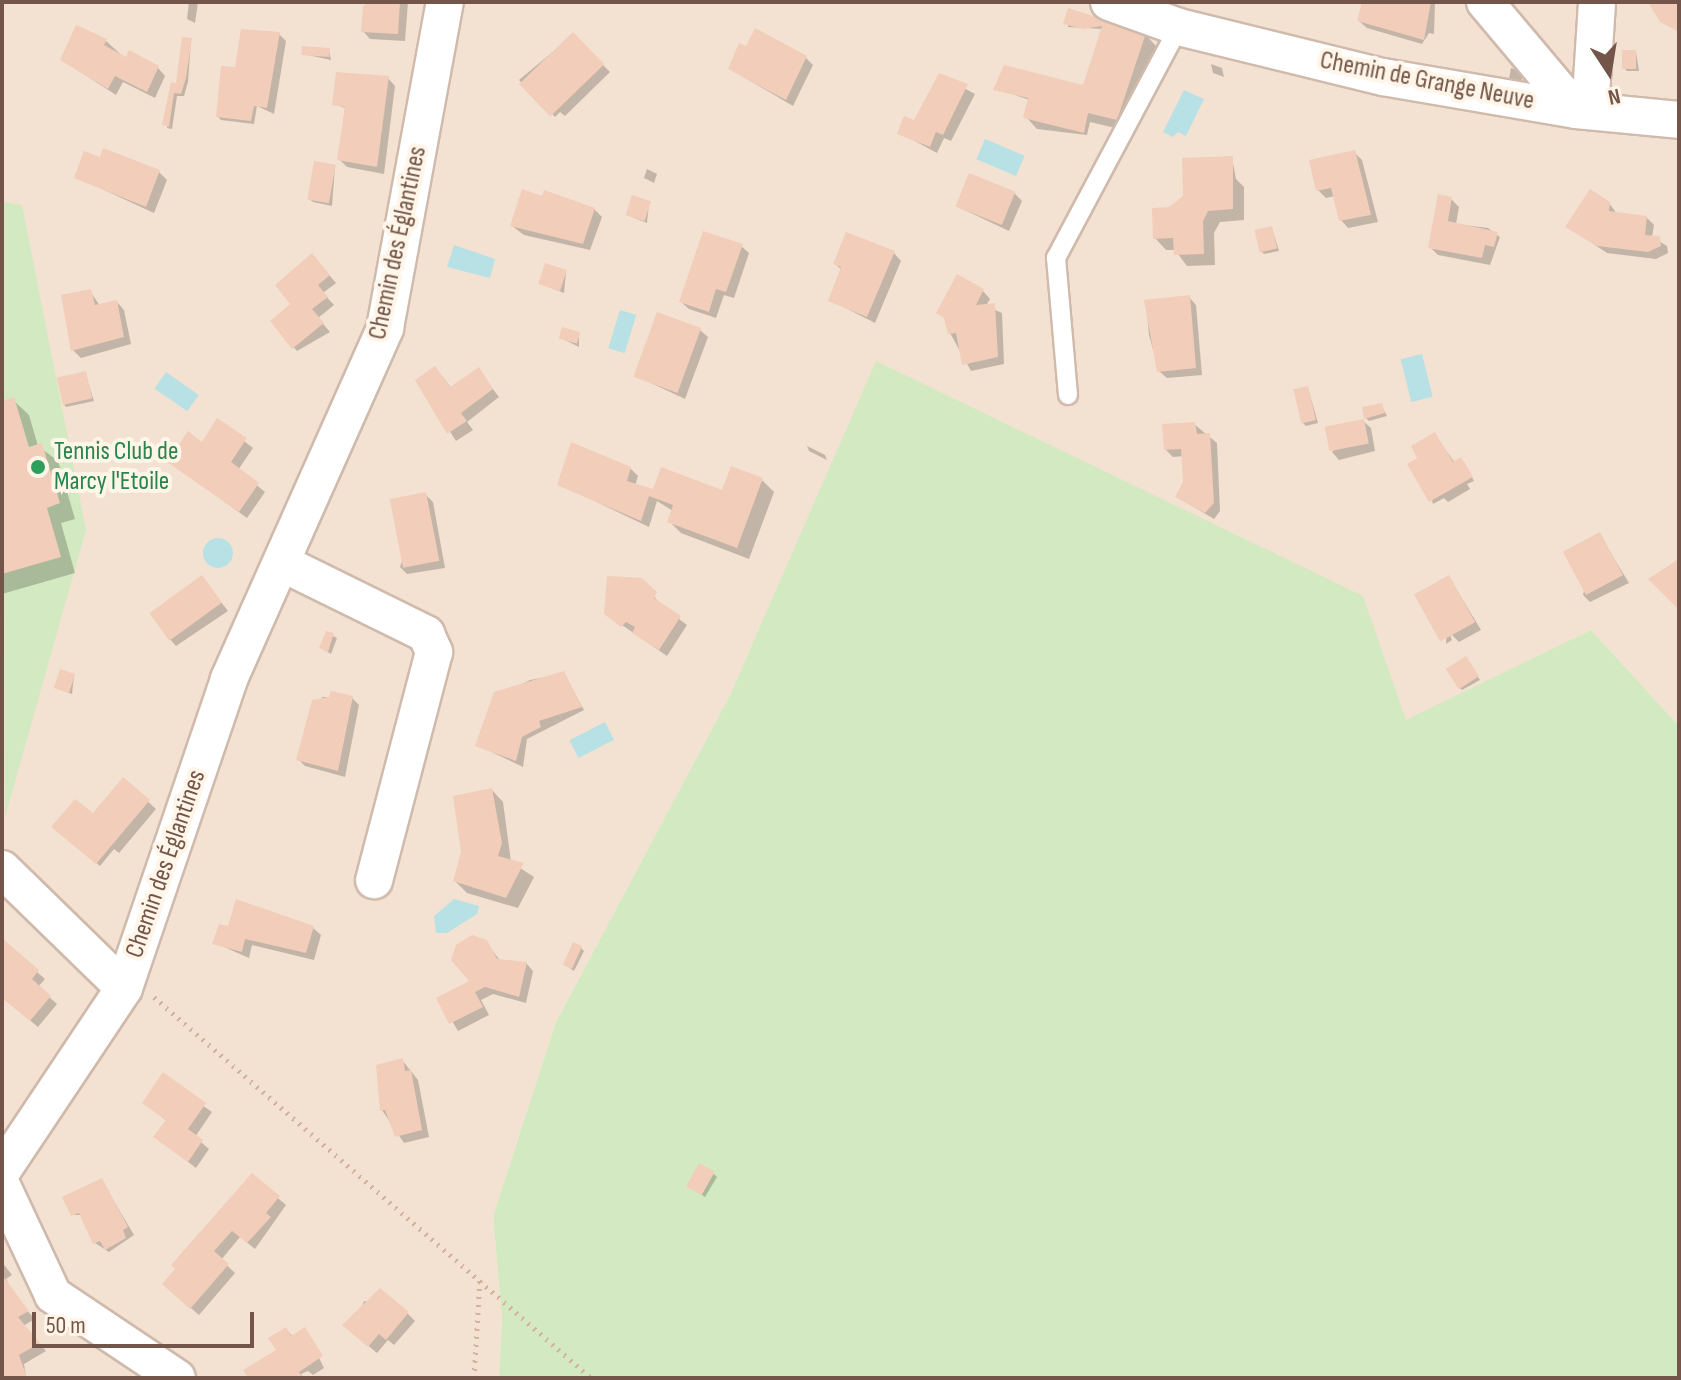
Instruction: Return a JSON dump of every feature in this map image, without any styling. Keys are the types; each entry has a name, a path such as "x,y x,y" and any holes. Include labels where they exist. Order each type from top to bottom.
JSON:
{"street":[{"name":"Chemin des Églantines","path":"2,1171 126,982 229,679 385,328 445,2"},
{"name":"Chemin de Grange Neuve","path":"1109,2 1179,27 1383,77 1583,110 1679,120"},
{"path":"1485,2 1583,110"},
{"path":"1583,110 1597,2"},
{"path":"282,563 426,634 434,652 374,880"},
{"path":"2,869 126,982"},
{"path":"2,1186 53,1295 177,1378"}],"lane":[{"path":"1068,395 1056,258 1179,27"}],"path":[{"path":"126,982 480,1278 591,1378"},
{"path":"474,1378 480,1278"}],"shaded area":[{"path":"2,2 1679,2 1679,726 1591,630 1406,721 876,362 730,695 556,1022 493,1216 502,1318 499,1378 2,1378"}],"green space":[{"name":"Tennis Club de Marcy l'Etoile","path":"2,202 22,205 86,530 5,817"},
{"path":"876,361 1363,596 1406,720 1591,630 1679,726 1679,1378 499,1378 502,1318 493,1216 556,1022 730,695"}],"water":[{"path":"1184,90 1204,99 1186,136 1178,132 1173,137 1163,132"},
{"path":"985,139 1025,156 1016,176 976,159"},
{"path":"454,245 495,259 490,278 447,267"},
{"path":"620,310 636,315 625,353 608,348"},
{"path":"1422,354 1433,397 1411,402 1401,359"},
{"path":"166,372 199,395 187,411 155,388"},
{"path":"218,538 229,542 233,553 229,564 218,568 207,564 203,553 207,542"},
{"path":"605,722 614,740 578,758 569,740"},
{"path":"454,899 479,906 477,914 447,933 436,933 434,916"}],"building":[{"path":"368,2 400,2 398,34 361,32 363,6"},
{"path":"1362,2 1431,2 1424,40 1357,21"},
{"path":"1648,2 1679,2 1679,32 1660,22"},
{"path":"1068,8 1146,33 1117,120 1088,113 1084,133 1023,118 1028,98 993,90 1004,65 1083,85 1102,26 1083,29 1063,24"},
{"path":"76,25 107,39 104,45 126,57 129,50 159,66 147,92 115,76 108,89 60,60"},
{"path":"755,28 807,56 786,100 728,69 739,43 746,46"},
{"path":"241,29 280,32 267,108 254,106 251,121 216,117 221,66 235,67"},
{"path":"573,32 604,64 550,116 519,84"},
{"path":"182,37 192,38 186,78 181,94 174,93 169,127 162,125 171,82 176,83"},
{"path":"302,46 330,48 329,57 301,55"},
{"path":"1622,50 1636,50 1636,69 1622,69"},
{"path":"336,72 389,76 377,167 337,160 345,107 332,105"},
{"path":"939,73 968,84 943,135 936,132 930,147 897,134 904,116 914,120"},
{"path":"103,148 160,170 146,207 74,178 84,151 100,157"},
{"path":"1355,150 1371,215 1339,221 1331,188 1316,191 1309,160"},
{"path":"1233,156 1233,209 1208,211 1203,221 1204,254 1174,255 1173,238 1153,239 1152,208 1169,207 1183,196 1182,158"},
{"path":"314,161 336,165 329,203 307,199"},
{"path":"969,173 1015,192 1002,225 956,206"},
{"path":"522,189 542,196 544,190 595,208 583,244 510,226"},
{"path":"1590,189 1610,202 1609,211 1647,216 1645,235 1660,236 1661,246 1648,252 1597,246 1565,227"},
{"path":"1438,194 1452,197 1448,221 1498,232 1494,247 1485,245 1482,258 1428,248"},
{"path":"632,195 651,201 645,221 626,215"},
{"path":"1272,226 1277,248 1260,252 1254,230"},
{"path":"703,231 743,244 726,292 716,289 709,312 679,302"},
{"path":"846,232 895,251 867,317 828,301 841,267 833,264"},
{"path":"312,253 330,275 318,285 328,297 312,309 324,323 292,349 270,321 290,304 275,285"},
{"path":"545,263 567,270 560,291 538,284"},
{"path":"957,274 984,289 976,305 995,303 998,357 962,365 956,333 948,334 944,318 936,313"},
{"path":"91,289 95,305 117,300 124,337 71,351 61,295"},
{"path":"1190,295 1196,368 1157,372 1144,300"},
{"path":"657,312 701,328 678,393 633,377"},
{"path":"562,327 580,332 577,344 559,339"},
{"path":"435,366 450,387 479,367 493,389 461,413 467,421 447,434 415,380"},
{"path":"86,371 92,398 63,405 57,378"},
{"path":"1308,386 1316,420 1301,423 1293,389"},
{"path":"14,397 29,447 42,443 60,503 47,508 61,557 2,574 2,401"},
{"path":"1382,403 1385,413 1364,419 1362,407"},
{"path":"217,418 247,438 231,462 259,483 239,512 167,462 188,431 202,442"},
{"path":"1364,419 1369,444 1330,451 1325,427"},
{"path":"1195,422 1197,434 1210,433 1214,503 1205,513 1175,497 1183,482 1181,449 1164,450 1162,424"},
{"path":"1435,432 1453,462 1461,457 1473,477 1429,502 1407,464 1417,458 1411,446"},
{"path":"571,442 631,467 627,481 653,489 661,467 722,490 731,466 763,478 737,548 667,522 673,505 649,496 641,521 557,485"},
{"path":"426,492 439,561 403,568 390,499"},
{"path":"1600,532 1623,575 1586,595 1563,552"},
{"path":"1677,560 1679,562 1679,610 1648,579"},
{"path":"202,575 222,603 169,641 149,613"},
{"path":"1449,575 1475,622 1440,642 1414,594"},
{"path":"607,576 642,578 657,592 654,598 681,616 659,650 632,633 635,627 626,622 621,627 604,614"},
{"path":"326,631 334,633 328,652 319,648"},
{"path":"1466,656 1479,676 1459,689 1446,669"},
{"path":"60,669 75,674 69,693 54,688"},
{"path":"564,671 582,707 539,721 541,727 522,737 516,761 475,746 494,692"},
{"path":"331,691 353,696 338,771 296,760 312,700 329,697"},
{"path":"123,777 150,800 96,864 51,827 75,799 93,813"},
{"path":"492,788 502,843 498,856 524,863 506,898 453,881 461,852 453,796"},
{"path":"236,899 314,926 306,953 245,939 242,952 212,944 219,924 228,926"},
{"path":"472,935 487,940 497,959 527,962 519,997 485,987 475,992 483,1007 449,1024 436,998 469,981 451,960 456,945"},
{"path":"2,938 39,970 32,979 51,996 30,1021 2,998"},
{"path":"573,942 582,946 572,969 563,965"},
{"path":"403,1058 405,1071 411,1070 422,1130 395,1137 385,1110 380,1111 376,1065"},
{"path":"163,1072 206,1103 188,1129 203,1140 188,1162 153,1137 166,1120 142,1103"},
{"path":"699,1163 715,1172 702,1195 686,1187"},
{"path":"252,1173 280,1196 266,1213 271,1217 247,1243 232,1231 214,1251 229,1264 190,1309 162,1284 175,1269 171,1265"},
{"path":"102,1178 128,1227 123,1230 126,1238 105,1250 100,1241 93,1244 79,1213 71,1216 62,1197"},
{"path":"2,1275 29,1311 18,1317 40,1343 19,1355 27,1378 2,1378"},
{"path":"380,1288 409,1312 386,1340 379,1334 368,1347 342,1325"},
{"path":"286,1327 291,1336 305,1327 323,1356 299,1372 303,1378 248,1378 243,1370 276,1350 268,1338"}],"place":[{"name":"Tennis Club de Marcy l'Etoile","path":"38,467"}]}
